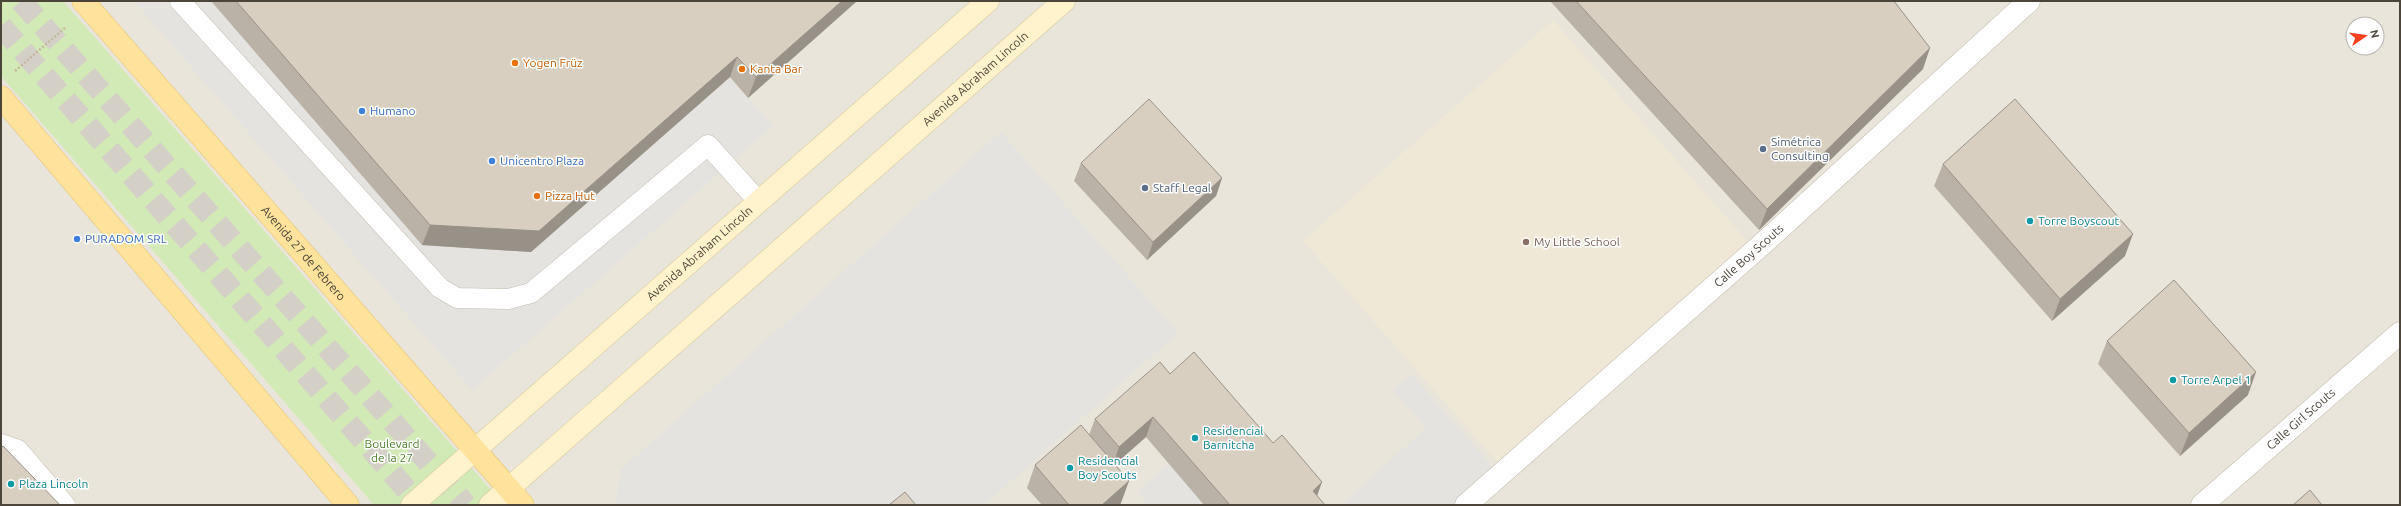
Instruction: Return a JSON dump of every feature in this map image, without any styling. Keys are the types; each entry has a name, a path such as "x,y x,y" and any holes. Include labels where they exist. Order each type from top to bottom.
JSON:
{"main road":[{"name":"Avenida Abraham Lincoln","path":"412,505 988,1"},
{"name":"Avenida Abraham Lincoln","path":"490,505 1064,1"},
{"name":"Avenida 27 de Febrero","path":"86,4 523,505"},
{"path":"1,97 348,505"}],"street":[{"name":"Calle Boy Scouts","path":"1466,505 1762,245 2028,1"},
{"name":"Calle Girl Scouts","path":"2202,505 2400,333"}],"lane":[{"path":"180,1 440,288 457,298 508,299 531,293 708,145 759,202"},
{"path":"1,444 18,450 65,505"}],"path":[{"path":"13,73 86,4"}],"shaded area":[{"path":"1,1 2400,1 2400,505 1,505"},
{"path":"134,1 211,1 531,252 730,77 773,126 472,390"},
{"name":"My Little School","path":"1553,20 1749,243 1499,464 1303,241"},
{"path":"1001,132 1178,333 984,505 615,505 621,469"},
{"path":"1411,374 1495,470 1455,505 1341,505 1426,428 1393,390"},
{"path":"1169,463 1205,505 1148,505 1137,492"}],"green space":[{"name":"Boulevard de la 27","path":"1,1 63,1 504,505 374,505 1,76"}],"building":[{"name":"Unicentro Plaza","path":"236,1 842,1 756,77 737,57 539,231 430,225"},
{"name":"Simétrica Consulting","path":"1576,1 1894,1 1930,48 1767,209"},
{"name":"Staff Legal","path":"1149,99 1222,178 1153,242 1081,163"},
{"name":"Torre Boyscout","path":"2015,99 2133,234 2060,299 1943,164"},
{"name":"Torre Arpel 1","path":"2174,280 2256,372 2189,433 2107,341"},
{"name":"Residencial Barnitcha","path":"1194,352 1273,443 1282,435 1322,482 1313,491 1325,505 1230,505 1153,417 1119,447 1095,419 1160,362 1170,374"},
{"path":"1081,425 1129,481 1102,505 1069,505 1035,465"},
{"path":"3,446 60,505 1,505 1,448"},
{"path":"2310,490 2322,505 2293,505"},
{"path":"905,492 916,505 889,505"}],"tunnel":[{"path":"21,1 466,505"},
{"path":"1,26 420,505"}],"place":[{"name":"Yogen Früz","path":"515,63"},
{"name":"Kanta Bar","path":"742,69"},
{"name":"Humano","path":"362,111"},
{"name":"Simétrica Consulting","path":"1763,149"},
{"name":"Unicentro Plaza","path":"492,161"},
{"name":"Staff Legal","path":"1145,188"},
{"name":"Pizza Hut","path":"537,196"},
{"name":"Torre Boyscout","path":"2030,221"},
{"name":"PURADOM SRL","path":"77,239"},
{"name":"My Little School","path":"1526,242"},
{"name":"Torre Arpel 1","path":"2173,380"},
{"name":"Residencial Barnitcha","path":"1195,438"},
{"name":"Residencial Boy Scouts","path":"1070,468"},
{"name":"Plaza Lincoln","path":"11,484"}]}
